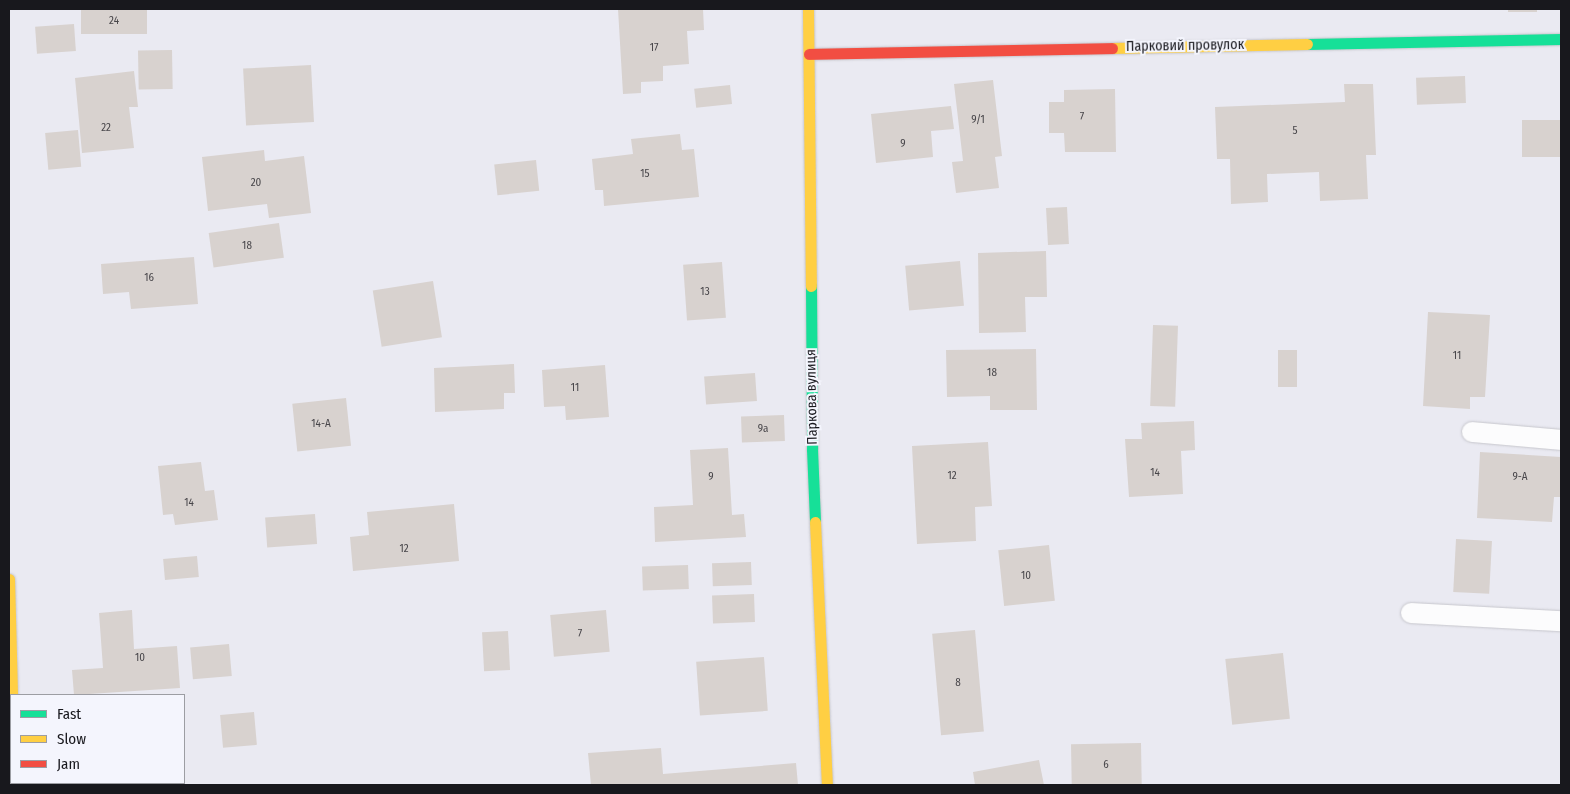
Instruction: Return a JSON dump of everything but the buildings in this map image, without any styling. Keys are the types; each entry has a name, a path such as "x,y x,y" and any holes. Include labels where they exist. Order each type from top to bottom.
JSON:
{"street":[{"name":"Паркова вулиця","path":"808,9 812,449 827,785"},
{"name":"Парковий провулок","path":"809,54 1561,39"},
{"path":"9,579 12,694"}],"lane":[{"path":"1472,432 1561,440"},
{"path":"1411,613 1561,621"}],"traffic: fast":[{"path":"1307,44 1561,39"},
{"path":"811,286 812,449 815,522"}],"traffic: slow":[{"path":"808,9 811,286"},
{"path":"1112,48 1307,44"},
{"path":"815,522 827,785"},
{"path":"9,579 12,694"}],"traffic: jam":[{"path":"809,54 1112,48"}]}
